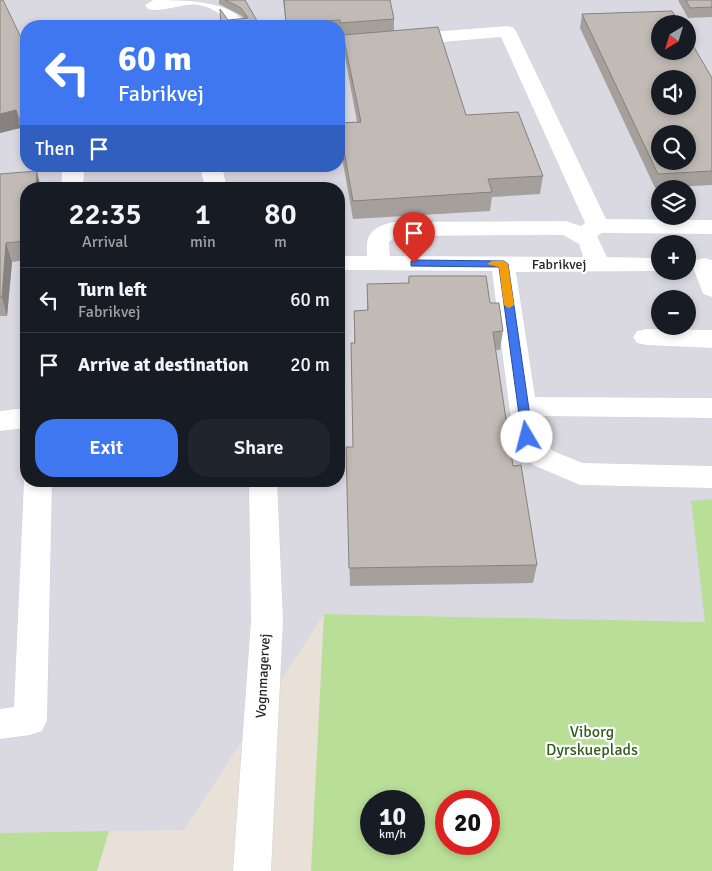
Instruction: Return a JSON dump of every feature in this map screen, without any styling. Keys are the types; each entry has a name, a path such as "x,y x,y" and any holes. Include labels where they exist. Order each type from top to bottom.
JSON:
{"street":[{"path":"162,20 152,3 184,0"},
{"path":"194,0 223,7 236,20"},
{"path":"345,44 507,31 590,230 596,264"},
{"path":"379,263 377,241 384,234 393,230 566,228 590,230 712,227"},
{"name":"Fabrikvej","path":"345,263 651,265"},
{"path":"504,264 527,437 543,458 580,474 712,477"},
{"path":"701,265 712,289"},
{"path":"646,338 712,339"},
{"path":"523,406 712,408"},
{"path":"0,421 20,419"},
{"path":"0,724 30,720 38,487"},
{"name":"Vognmagervej","path":"252,871 267,620 263,487"}],"shaded area":[{"path":"0,0 712,0 712,499 691,502 706,622 324,614 184,830 0,833"}],"green space":[{"name":"Viborg Dyrskueplads","path":"712,499 712,871 311,871 324,614 705,622 691,501"},
{"path":"109,831 97,871 0,871 0,833"}],"building":[{"path":"0,0 3,0 20,35 20,119 16,110 0,114"},
{"path":"225,0 245,0 257,20 228,20 248,18 241,8"},
{"path":"284,0 390,0 394,19 345,23 345,20 286,20"},
{"path":"686,0 712,0 712,7 690,8"},
{"path":"220,9 228,20 221,20"},
{"path":"672,11 674,15 651,15 651,60 696,60 696,51 712,78 712,171 658,174 656,170 696,170 696,125 651,125 651,159 582,14"},
{"path":"438,27 466,115 518,112 543,176 488,179 492,192 353,201 345,156 345,123 361,122 345,45 345,35"},
{"path":"37,172 36,182 20,182 20,242 6,243 2,297 0,297 0,174"},
{"path":"409,276 486,276 490,303 499,303 503,331 493,332 513,466 521,465 537,565 349,568 346,447 353,447 351,343 355,343 354,311 368,310 367,284 409,283"}],"slow traffic":[{"path":"492,264 504,264 509,305"}],"route":[{"path":"414,263 504,264 527,437"}]}
